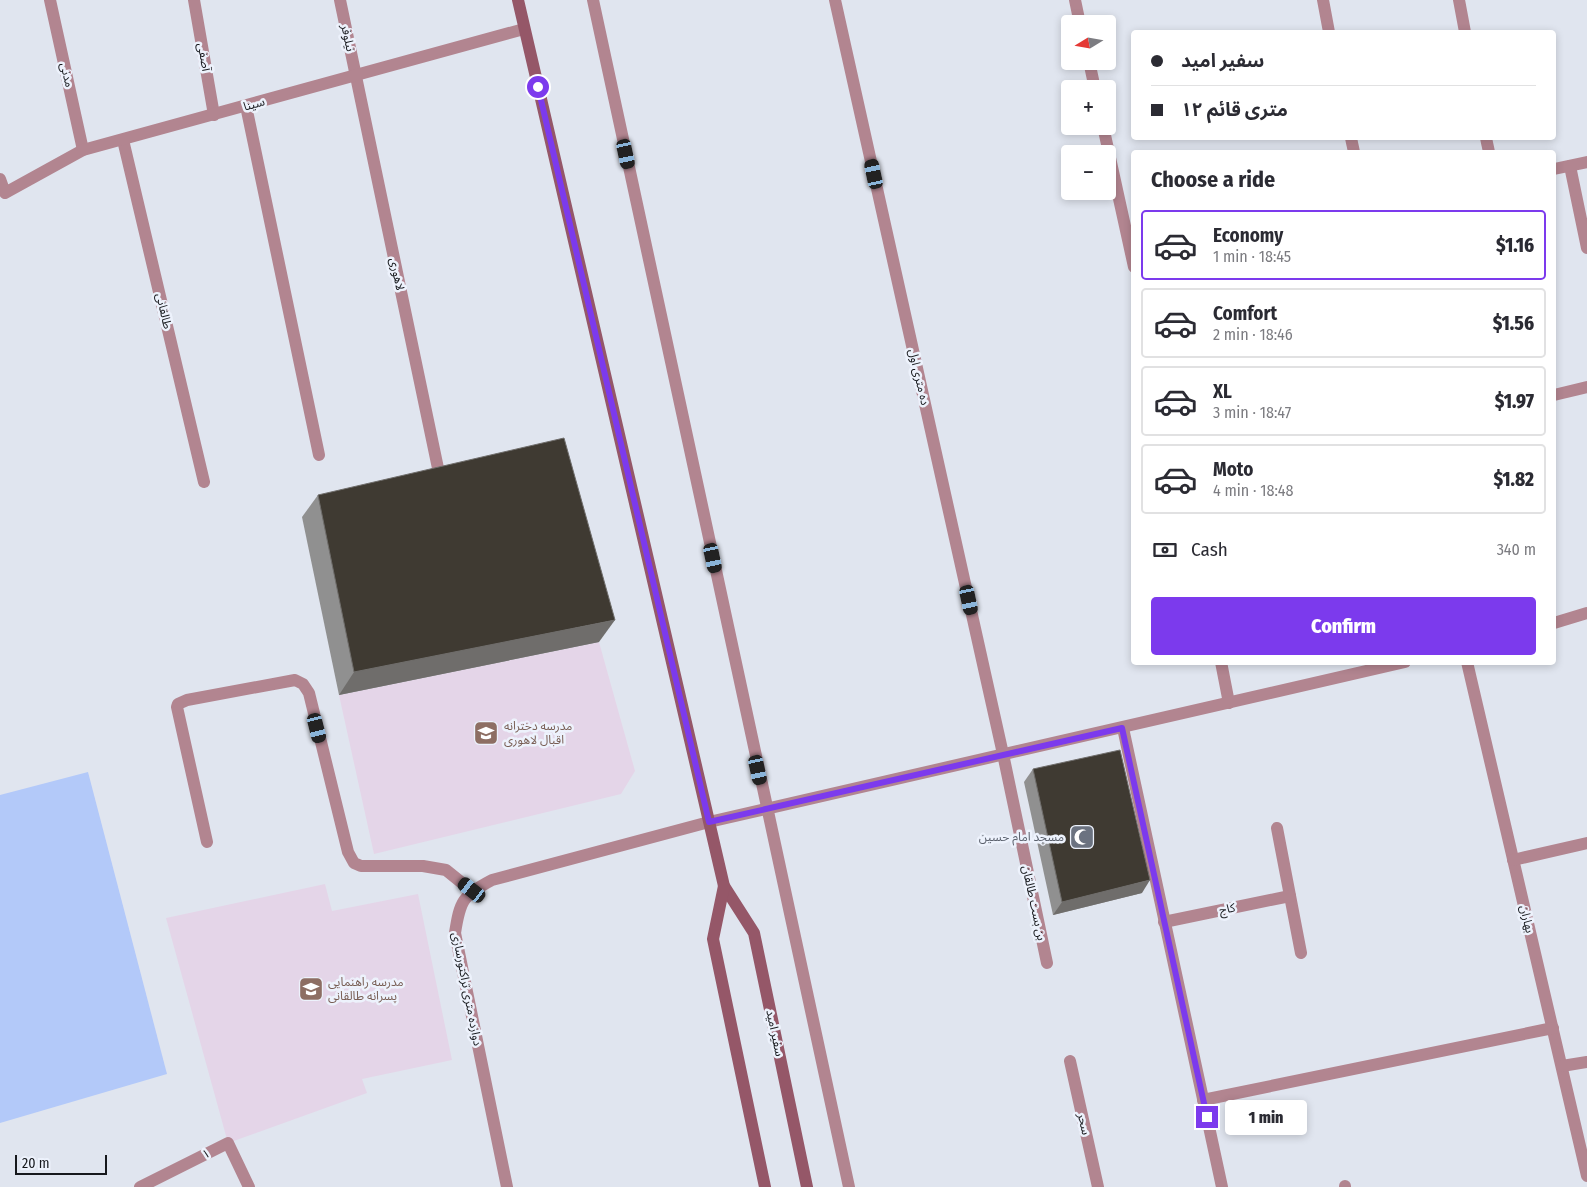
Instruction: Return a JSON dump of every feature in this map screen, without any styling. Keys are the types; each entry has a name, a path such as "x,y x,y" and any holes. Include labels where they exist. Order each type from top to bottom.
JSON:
{"main road":[{"name":"سفیر امید","path":"518,0 724,886 754,933 808,1187"},
{"name":"سفیر امید","path":"724,886 713,939 765,1187"}],"street":[{"name":"مدنی","path":"50,0 84,150"},
{"name":"آصفی","path":"194,0 214,115"},
{"name":"نیلوفر","path":"340,0 356,75"},
{"path":"593,0 850,1187"},
{"name":"ده متری اول","path":"835,0 1003,754"},
{"path":"1075,0 1078,15"},
{"path":"1323,0 1329,30"},
{"path":"1459,0 1465,30"},
{"name":"سینا","path":"0,179 5,193 84,150 524,29"},
{"name":"لاهوری","path":"356,75 439,473"},
{"path":"246,106 318,455"},
{"path":"1105,135 1131,253"},
{"name":"طالقانی","path":"123,140 204,482"},
{"path":"1556,169 1587,162"},
{"path":"1570,166 1587,248"},
{"path":"1556,395 1587,387"},
{"path":"1556,622 1587,613"},
{"path":"1222,665 1229,703"},
{"path":"208,842 177,707 178,704 187,700 295,680 303,684 309,693 348,852 354,863 362,866 423,866 446,870 472,890 492,880 709,822 1392,665"},
{"name":"بهاران","path":"1468,665 1587,1176"},
{"path":"1122,728 1222,1187"},
{"name":"بن بست طالقان","path":"1003,754 1047,963"},
{"path":"1277,828 1301,953"},
{"path":"1513,860 1587,843"},
{"name":"دوازده متری تراکتورسازی","path":"472,890 459,908 455,933 506,1187"},
{"name":"کاج","path":"1164,922 1290,896"},
{"path":"1203,1100 1553,1028"},
{"name":"سحر","path":"1070,1061 1098,1187"},
{"path":"1562,1066 1587,1062"},
{"name":"‍۱","path":"140,1187 228,1143 249,1187"}],"shaded area":[{"name":"مدرسه دخترانه اقبال لاهوری","path":"599,642 635,771 621,794 374,854 339,695"},
{"path":"88,772 167,1074 0,1123 0,795"},
{"name":"مدرسه راهنمایی پسرانه طالقانی","path":"325,884 332,911 418,894 452,1060 362,1079 367,1093 228,1143 166,918"}],"building":[{"path":"564,438 615,620 354,672 318,495"},
{"name":"مسجد امام حسین","path":"1120,750 1150,880 1062,902 1033,769"}],"place":[{"name":"مدرسه دخترانه اقبال لاهوری","path":"486,733"},
{"name":"مسجد امام حسین","path":"1082,837"},
{"name":"مدرسه راهنمایی پسرانه طالقانی","path":"311,989"}],"route":[{"path":"538,87 709,822 1122,728 1207,1117"}]}
